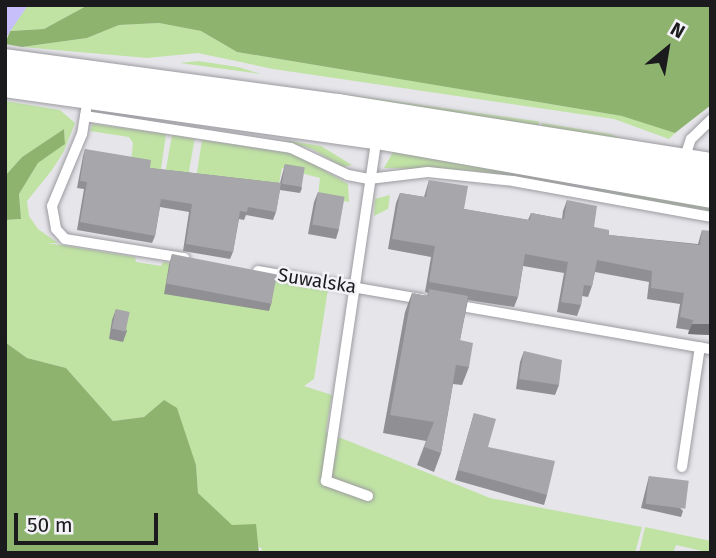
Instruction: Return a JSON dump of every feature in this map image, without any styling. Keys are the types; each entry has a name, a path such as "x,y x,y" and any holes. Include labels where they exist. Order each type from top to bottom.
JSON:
{"street":[{"path":"8,74 89,96 378,125 691,172 711,194"},
{"path":"378,125 583,181 691,172"}],"lane":[{"path":"203,262 65,239 56,229 52,205 82,134 89,96 291,148 348,175 369,178 428,172 583,181 711,217"},
{"path":"691,172 691,139 711,120"},
{"path":"368,496 326,481 378,125"},
{"name":"Suwalska","path":"244,268 706,348 682,467"}],"green space":[{"path":"28,5 88,5 44,29 10,31"},
{"path":"88,5 711,5 711,105 675,133 622,116 237,52 201,31 159,23 119,25 87,38 22,47 5,44 10,31 44,29"},
{"path":"159,23 201,31 237,52 623,116 675,133 669,139 614,119 273,69 198,53 147,58 22,47 87,38 119,25"},
{"path":"198,61 238,67 261,74 180,63"},
{"path":"350,95 539,122 538,129 349,102"},
{"path":"5,101 60,110 75,123 64,151 27,201 29,216 38,229 58,243 48,243 135,257 136,262 161,266 163,262 328,289 314,379 304,386 332,395 326,432 490,498 642,527 635,553 259,553 262,549 214,513 198,493 196,465 164,400 144,417 113,421 66,368 27,358 5,342 5,220 21,219 19,194 38,163 65,144 64,129 22,157 5,176"},
{"path":"542,123 610,134 634,143 541,129"},
{"path":"93,124 166,134 160,176 131,163 133,143 129,137 90,131"},
{"path":"64,129 65,144 38,163 19,194 21,219 5,220 5,176 22,157"},
{"path":"172,135 195,139 187,180 165,176"},
{"path":"202,140 296,154 348,184 349,202 318,197 320,178 282,168 278,189 196,179"},
{"path":"283,140 321,146 352,165 343,167 312,149"},
{"path":"393,152 571,183 571,186 474,171 384,168"},
{"path":"592,182 711,201 711,211 597,191"},
{"path":"390,195 388,209 374,216 375,199"},
{"path":"5,342 27,358 66,368 113,421 144,417 164,400 177,408 196,465 198,493 232,525 256,524 259,553 5,553"},
{"path":"645,527 711,541 711,553 676,545 673,553 639,553"}],"shaded area":[{"path":"5,5 28,5 5,39"}],"building":[{"path":"85,149 151,160 150,168 281,183 276,212 248,207 247,212 240,211 233,252 186,244 192,204 161,199 155,236 80,222 87,182 80,181"},
{"path":"285,164 305,167 302,187 282,184"},
{"path":"429,180 468,186 464,209 530,220 531,213 564,219 567,200 597,206 594,227 609,230 609,235 700,245 702,230 711,231 711,324 692,324 693,320 680,317 684,293 651,288 652,271 597,260 592,286 584,285 581,305 561,302 568,262 525,254 518,297 429,282 435,246 392,239 400,193 426,197"},
{"path":"318,192 345,197 339,229 312,224"},
{"path":"172,254 277,274 271,304 166,283"},
{"path":"429,289 468,296 460,340 473,343 469,367 456,365 441,453 424,447 434,422 390,415 412,293 428,296"},
{"path":"116,309 130,312 126,331 112,329"},
{"path":"524,351 562,360 559,385 519,379"},
{"path":"474,413 496,419 488,447 555,461 547,495 458,470"},
{"path":"649,476 689,481 685,509 646,504"}]}
